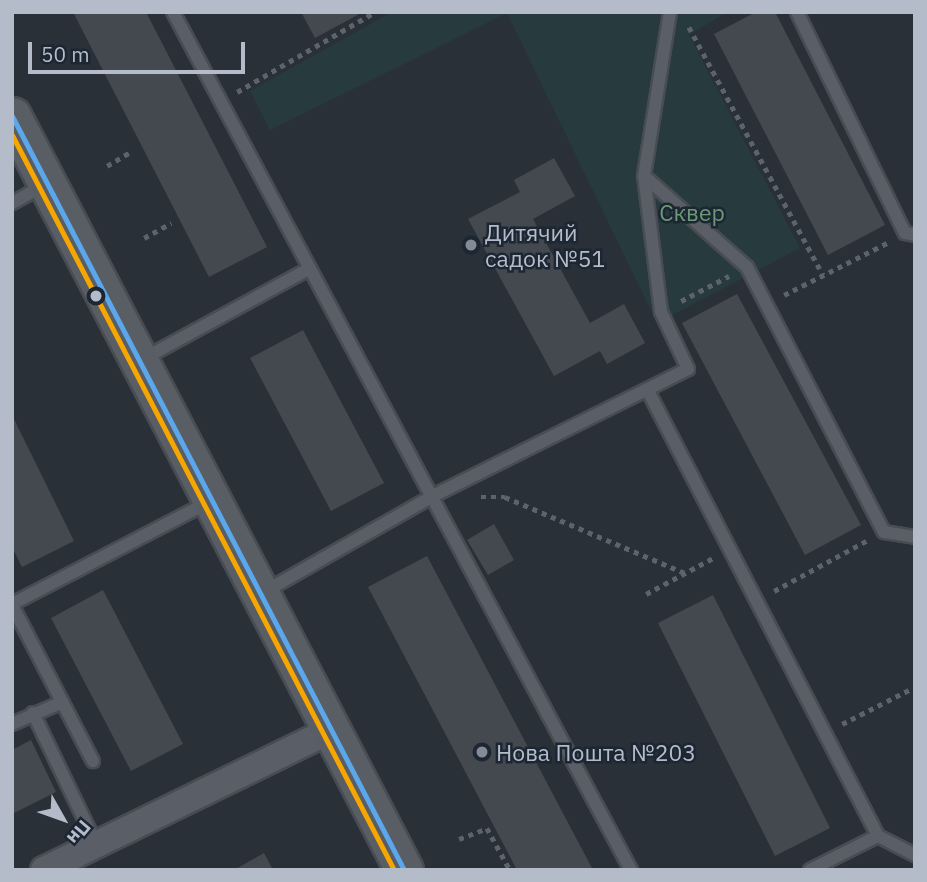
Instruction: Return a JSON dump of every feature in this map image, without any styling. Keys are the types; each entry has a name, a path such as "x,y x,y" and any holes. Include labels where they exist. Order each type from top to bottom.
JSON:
{"main road":[{"path":"12,116 404,870"}],"street":[{"path":"44,870 331,730"}],"lane":[{"path":"173,12 631,870"},
{"path":"261,593 431,497 688,369 661,312 644,176 670,12"},
{"path":"797,12 910,234"},
{"path":"644,176 747,267 768,303 884,532 915,537"},
{"path":"12,202 47,183"},
{"path":"140,361 309,269"},
{"path":"648,391 878,836 915,855"},
{"path":"93,761 12,605 212,500"},
{"path":"12,724 62,702"},
{"path":"33,713 96,844"},
{"path":"810,870 878,836"}],"path":[{"path":"219,102 375,12"},
{"path":"687,24 823,275"},
{"path":"107,166 130,152"},
{"path":"144,238 171,223"},
{"path":"768,303 910,234"},
{"path":"661,312 747,267"},
{"path":"431,497 505,497 685,573"},
{"path":"756,600 884,532"},
{"path":"646,594 730,549"},
{"path":"825,733 913,688"},
{"path":"459,839 487,828 510,870"}],"green space":[{"name":"Сквер","path":"392,12 727,12 689,35 800,248 657,323 507,13 270,130 250,91"}],"building":[{"path":"73,12 146,12 267,247 209,277"},
{"path":"301,12 363,12 315,38"},
{"path":"756,12 775,12 885,225 828,255 714,34"},
{"path":"554,158 575,196 533,219 590,323 624,304 645,343 607,364 600,351 554,376 468,219 520,192 514,180"},
{"path":"737,294 861,525 805,555 682,323"},
{"path":"303,330 384,483 331,511 250,358"},
{"path":"12,415 74,541 22,567 12,547"},
{"path":"494,524 514,560 488,575 467,540"},
{"path":"427,556 593,870 517,870 368,587"},
{"path":"103,590 183,744 131,771 51,618"},
{"path":"713,595 830,828 775,856 658,623"},
{"path":"31,740 56,792 12,814 12,750"},
{"path":"264,853 273,870 234,870"}],"transit line":[{"path":"12,116 404,870"},
{"path":"12,135 394,870"}],"place":[{"name":"Дитячий садок №51","path":"471,245"},
{"name":"Нова Пошта №203","path":"482,752"}]}
